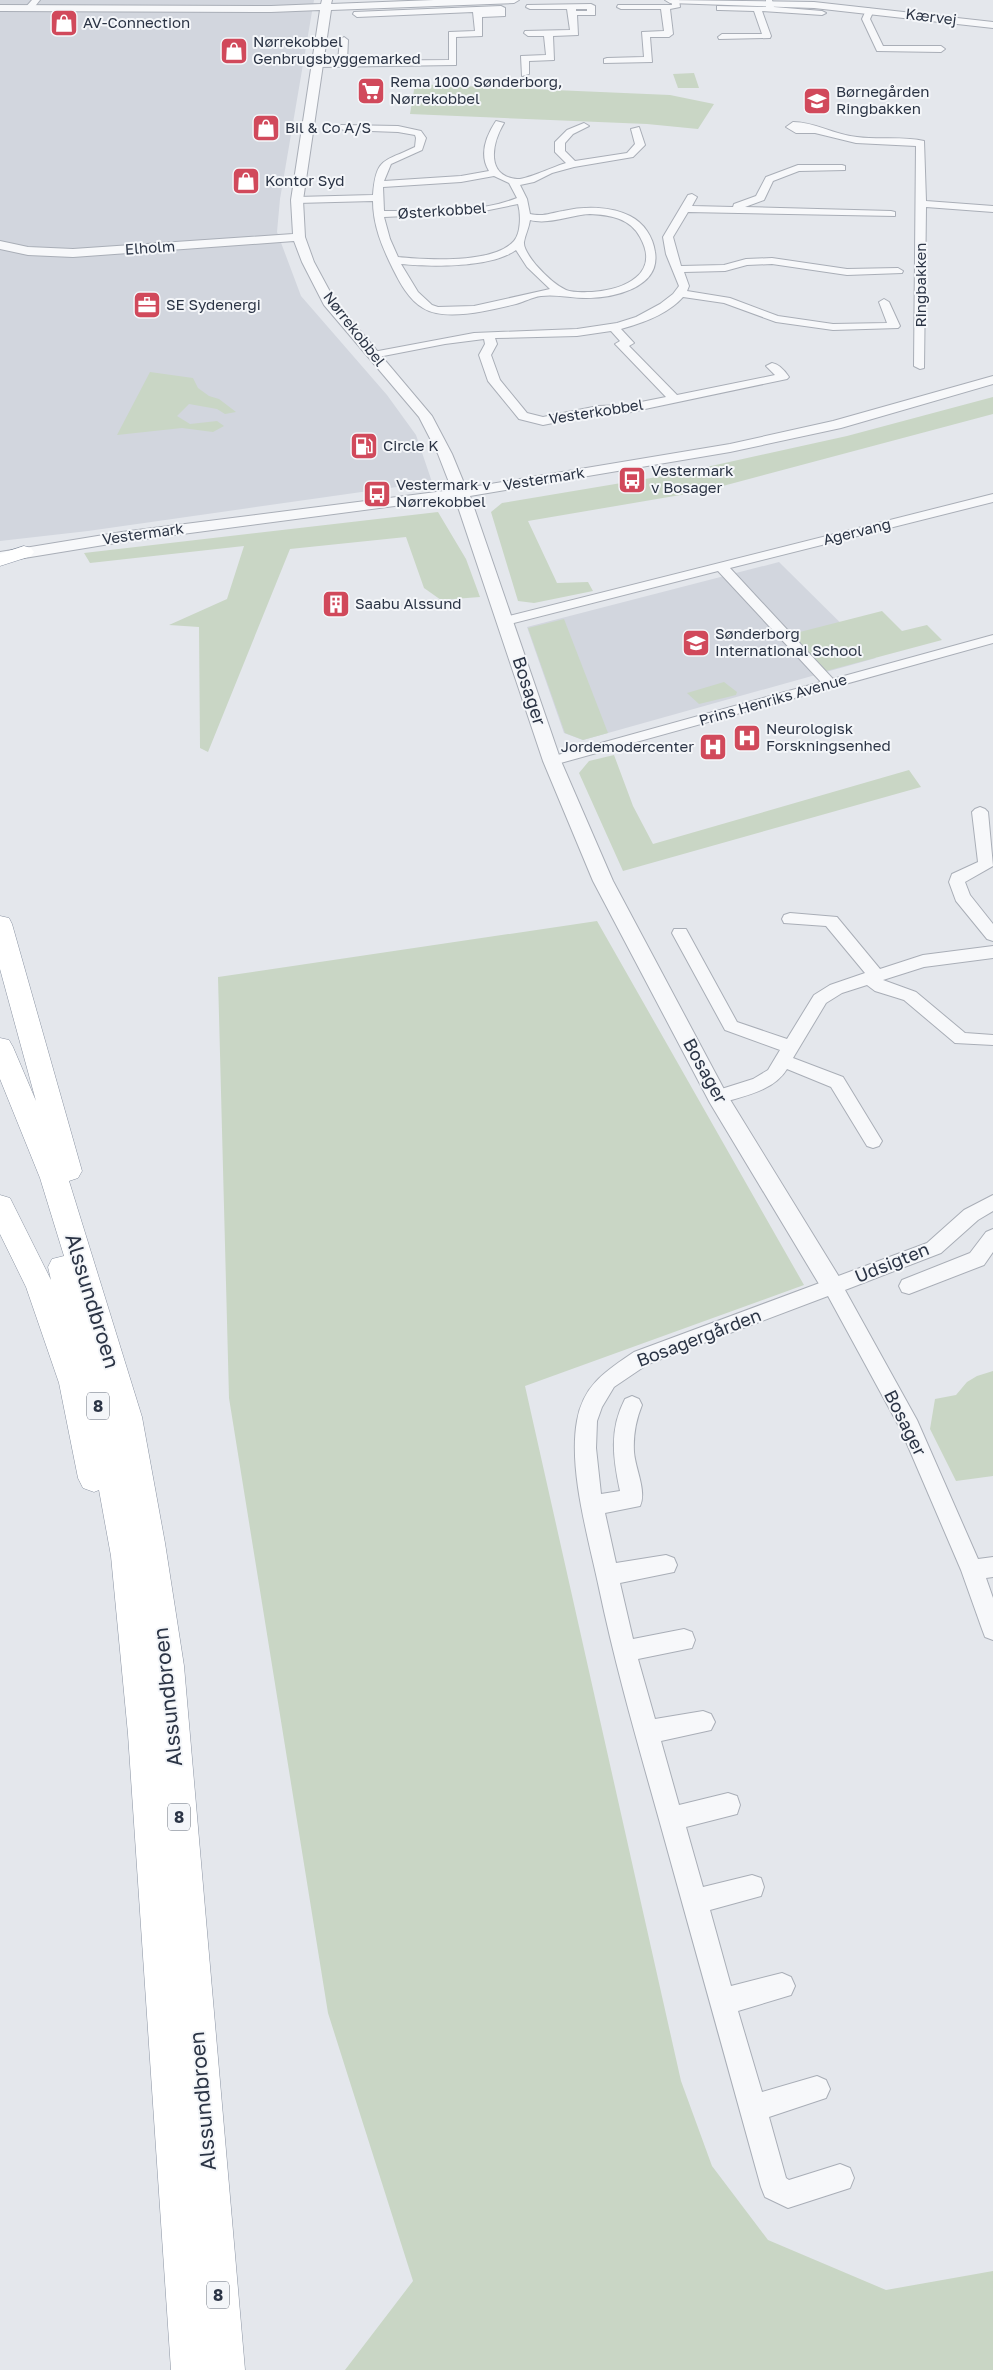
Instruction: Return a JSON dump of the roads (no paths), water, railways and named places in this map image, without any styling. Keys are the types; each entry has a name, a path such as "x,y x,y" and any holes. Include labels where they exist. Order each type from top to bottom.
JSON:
{"highway":[{"path":"0,558 24,552"},
{"path":"0,924 111,1329 127,1417"},
{"name":"Alssundbroen","path":"0,1047 54,1178 127,1417 149,1543 167,1666 198,2222 192,2370"},
{"name":"Alssundbroen","path":"0,1089 35,1176 66,1280 103,1424 127,1556 198,2222 224,2370"},
{"path":"0,1206 40,1287 74,1383 145,1734"}],"street":[{"path":"478,12 488,5 514,0"},
{"path":"0,8 32,4 413,2 488,5 501,8 502,14 478,12 357,14"},
{"name":"Nørrekobbel","path":"327,3 297,200 299,237 308,262 329,302 424,416 445,454 461,493"},
{"path":"530,7 592,13 591,6 583,3"},
{"path":"722,3 759,12 782,15 781,10"},
{"name":"Kærvej","path":"672,7 722,3 870,10 993,25"},
{"path":"759,12 770,6 781,10 822,12"},
{"path":"621,7 688,7"},
{"path":"633,34 669,34 672,7"},
{"path":"528,33 575,33 572,10"},
{"name":"Kærvej","path":"870,10 866,19 880,49 941,49"},
{"path":"317,64 453,63 452,34 479,34 478,12"},
{"path":"722,37 768,36 759,12"},
{"path":"525,74 520,58 551,58 548,33"},
{"path":"607,60 649,60 645,34"},
{"path":"342,64 344,40"},
{"path":"396,264 469,260 520,248 525,213 522,199 514,183 497,173 492,167 489,151 492,136 499,124"},
{"path":"572,164 560,152 560,142 570,132 584,126"},
{"name":"Østerkobbel","path":"344,127 410,130 418,133 421,138 419,148 386,164 380,184 378,214 386,245 396,264 424,304 440,310 480,308 537,293 562,292 576,295 600,295 639,282 650,270 653,262 647,239 635,224 620,215 606,212 575,212 543,219 524,228"},
{"path":"514,183 531,180 572,164 630,155 640,145 636,128"},
{"name":"Ringbakken","path":"815,130 856,140 921,143 920,366"},
{"path":"732,208 760,198 769,179 798,168 842,168"},
{"name":"Østerkobbel","path":"380,184 461,179 497,173"},
{"path":"373,355 489,335 575,334 614,328 655,312 681,293 684,286 679,269 670,254 668,237 692,197"},
{"name":"Østerkobbel","path":"297,200 378,198"},
{"name":"Østerkobbel","path":"378,214 442,212 506,206 522,199"},
{"path":"922,204 993,210"},
{"name":"Østerkobbel","path":"506,206 543,219"},
{"path":"686,209 732,208 803,214 891,214"},
{"name":"Elholm","path":"0,246 28,251 73,253 299,237"},
{"name":"Østerkobbel","path":"520,248 544,280 562,292"},
{"path":"679,269 725,268 746,262 772,261 847,272 898,271"},
{"path":"537,293 542,287 544,280"},
{"path":"681,293 726,300 776,319 833,327 894,326 884,302"},
{"name":"Vesterkobbel","path":"614,328 628,342 621,344 674,399"},
{"name":"Vesterkobbel","path":"489,335 491,344 485,355 494,381 523,416 543,421 598,410 626,409 783,377 772,366"},
{"name":"Vestermark","path":"24,552 122,537 461,493 730,448 836,425 993,380"},
{"name":"Bosager","path":"461,493 552,761 603,881 718,1097 832,1287 910,1426 982,1569 993,1629"},
{"name":"Agervang","path":"506,621 993,498"},
{"path":"721,567 830,684"},
{"name":"Prins Henriks Avenue","path":"552,761 993,639"},
{"path":"980,812 986,864 958,878 956,882 962,897 993,935"},
{"path":"790,919 831,921 881,986 910,996 961,1039 989,1040"},
{"path":"680,933 731,1026 788,1054 837,1082 873,1141"},
{"path":"718,1097 759,1084 774,1075 820,1000 836,989 923,961 993,952"},
{"name":"Udsigten","path":"832,1287 934,1248 971,1215 993,1202"},
{"name":"Udsigten","path":"909,1286 977,1259 992,1237 971,1215"},
{"name":"Bosagergården","path":"832,1287 641,1358 607,1381 592,1404 587,1421 585,1448 592,1505 624,1651 775,2187 788,2194 840,2178"},
{"path":"592,1505 632,1498 622,1451 625,1419 632,1405"},
{"path":"607,1575 666,1565"},
{"path":"624,1651 684,1640"},
{"path":"646,1732 703,1722"},
{"path":"670,1818 728,1805"},
{"path":"694,1902 752,1887"},
{"path":"722,2002 782,1986"},
{"path":"752,2108 817,2089"}],"place":[{"name":"AV-Connection","path":"64,23"},
{"name":"Nørrekobbel Genbrugsbyggemarked","path":"234,51"},
{"name":"Rema 1000 Sønderborg, Nørrekobbel","path":"371,91"},
{"name":"Børnegården Ringbakken","path":"817,101"},
{"name":"Bil & Co A/S","path":"266,128"},
{"name":"Kontor Syd","path":"246,181"},
{"name":"SE Sydenergi","path":"147,305"},
{"name":"Circle K","path":"364,446"},
{"name":"Vestermark v Bosager","path":"632,480"},
{"name":"Vestermark v Nørrekobbel","path":"377,494"},
{"name":"Saabu Alssund","path":"336,604"},
{"name":"Sønderborg International School","path":"696,643"},
{"name":"Neurologisk Forskningsenhed","path":"747,738"},
{"name":"Jordemodercenter","path":"713,747"}]}
